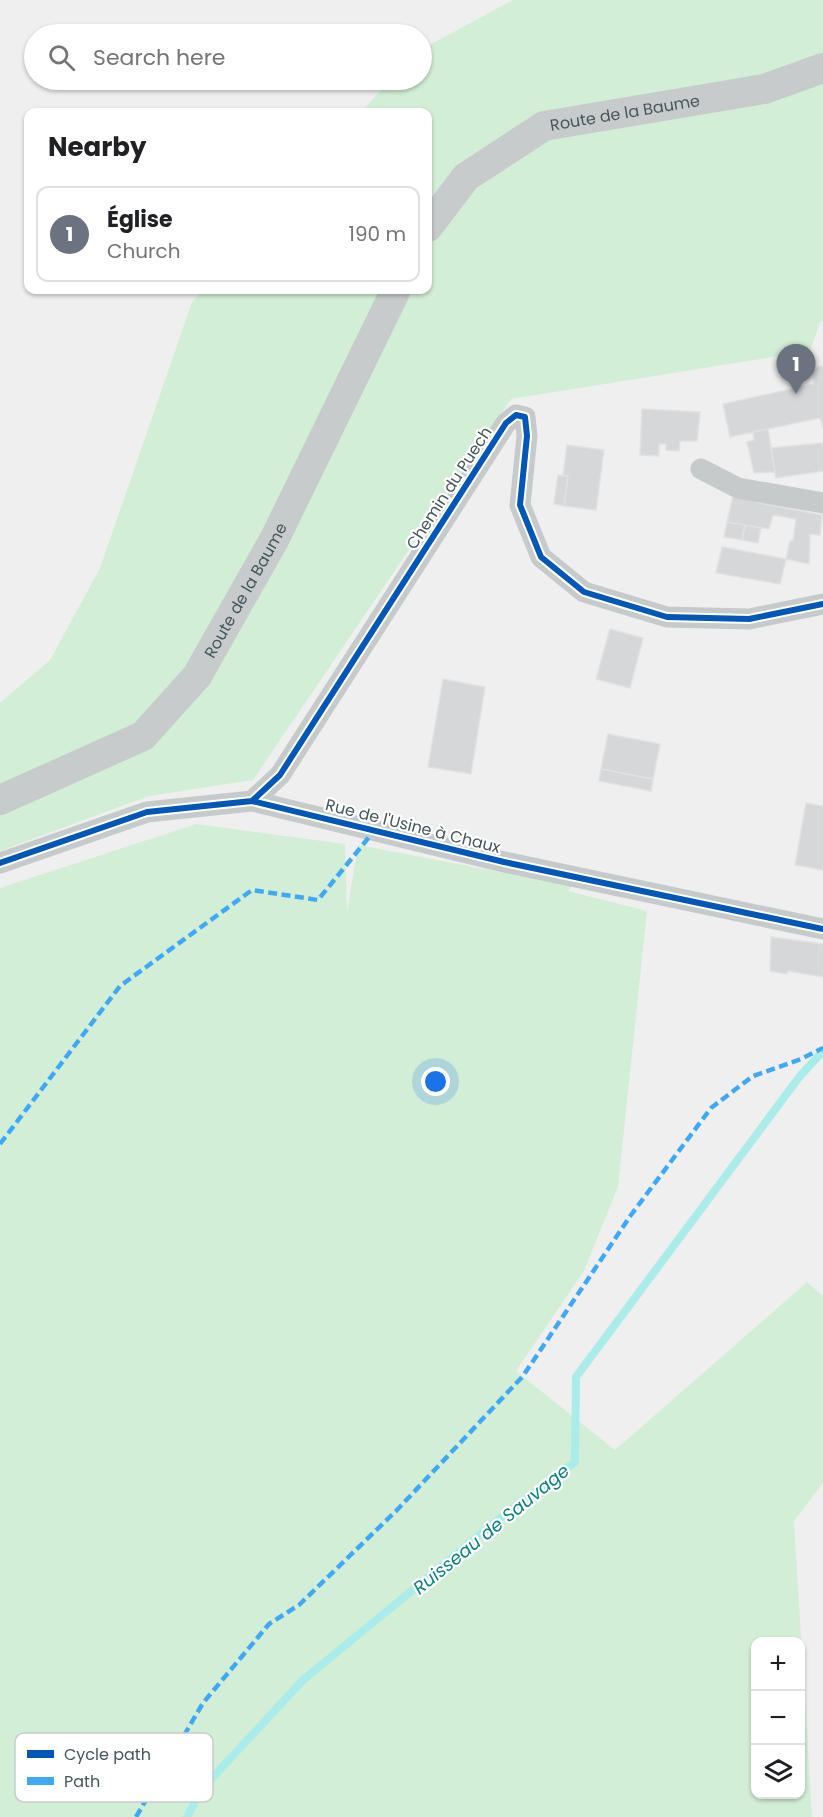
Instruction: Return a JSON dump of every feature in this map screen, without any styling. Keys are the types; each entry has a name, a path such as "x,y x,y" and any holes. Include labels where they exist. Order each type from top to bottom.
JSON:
{"main road":[{"name":"Route de la Baume","path":"432,222 466,177 544,126 764,88 823,68"},
{"name":"Route de la Baume","path":"0,800 143,736 197,676 275,538 394,294"}],"street":[{"name":"Chemin du Puech","path":"252,801 280,775 506,423 516,416 525,417 527,436 520,505 541,557 584,592 667,617 749,619 823,604"},
{"path":"701,470 738,488 823,503"},
{"name":"Rue de l'Usine à Chaux","path":"0,863 147,812 252,801 504,862 823,929"}],"green space":[{"path":"513,0 823,0 823,321 820,322 810,351 511,399 253,780 149,796 0,851 0,703 50,660 100,568 192,302 199,294 432,294 432,108 365,108 381,90 432,90 432,44"},
{"path":"196,824 345,844 347,912 358,845 572,886 568,891 647,911 618,1187 584,1271 516,1371 615,1450 807,1282 823,1296 823,1483 794,1521 801,1637 751,1637 751,1799 805,1799 805,1702 812,1817 0,1817 0,888"}],"building":[{"path":"823,366 823,428 820,418 730,437 723,404 814,384 811,369"},
{"path":"642,409 700,412 697,441 680,441 679,451 666,450 666,444 659,444 659,456 640,455"},
{"path":"768,429 775,472 754,473 747,442 754,440 753,432"},
{"path":"823,443 823,471 776,478 771,448"},
{"path":"567,445 604,450 596,510 564,506 568,476 563,476"},
{"path":"558,475 568,476 564,506 554,504"},
{"path":"734,492 760,503 822,515 820,535 810,534 809,564 786,559 790,541 793,541 796,519 773,515 769,529 727,522"},
{"path":"727,522 745,525 742,540 724,537"},
{"path":"745,525 761,528 758,543 742,540"},
{"path":"722,547 786,559 780,584 716,573"},
{"path":"610,629 643,638 630,688 596,679"},
{"path":"443,679 485,687 471,774 428,767"},
{"path":"608,734 660,744 653,779 601,769"},
{"path":"601,769 653,779 651,791 599,781"},
{"path":"806,803 823,806 823,870 795,865"},
{"path":"771,937 823,944 823,977 788,971 787,974 770,971"}],"waterway":[{"name":"Ruisseau de Sauvage","path":"213,1777 303,1680 499,1519 575,1462 576,1377 800,1076 823,1051"},
{"name":"Ruisseau de Sauvage","path":"187,1817 195,1802"}],"marked path":[{"path":"0,1144 120,986 252,890 318,900 374,831"},
{"path":"185,1733 203,1703 269,1624 299,1605 397,1510 523,1376 631,1215 711,1108 753,1076 801,1059 823,1048"},
{"path":"136,1817 145,1802"}],"cycle path":[{"path":"252,801 280,775 506,423 516,415 525,417 527,436 520,505 541,557 584,592 667,617 749,619 823,604"},
{"path":"0,863 147,812 252,801 504,862 823,929"}],"place":[{"name":"Église","path":"796,394"}]}
